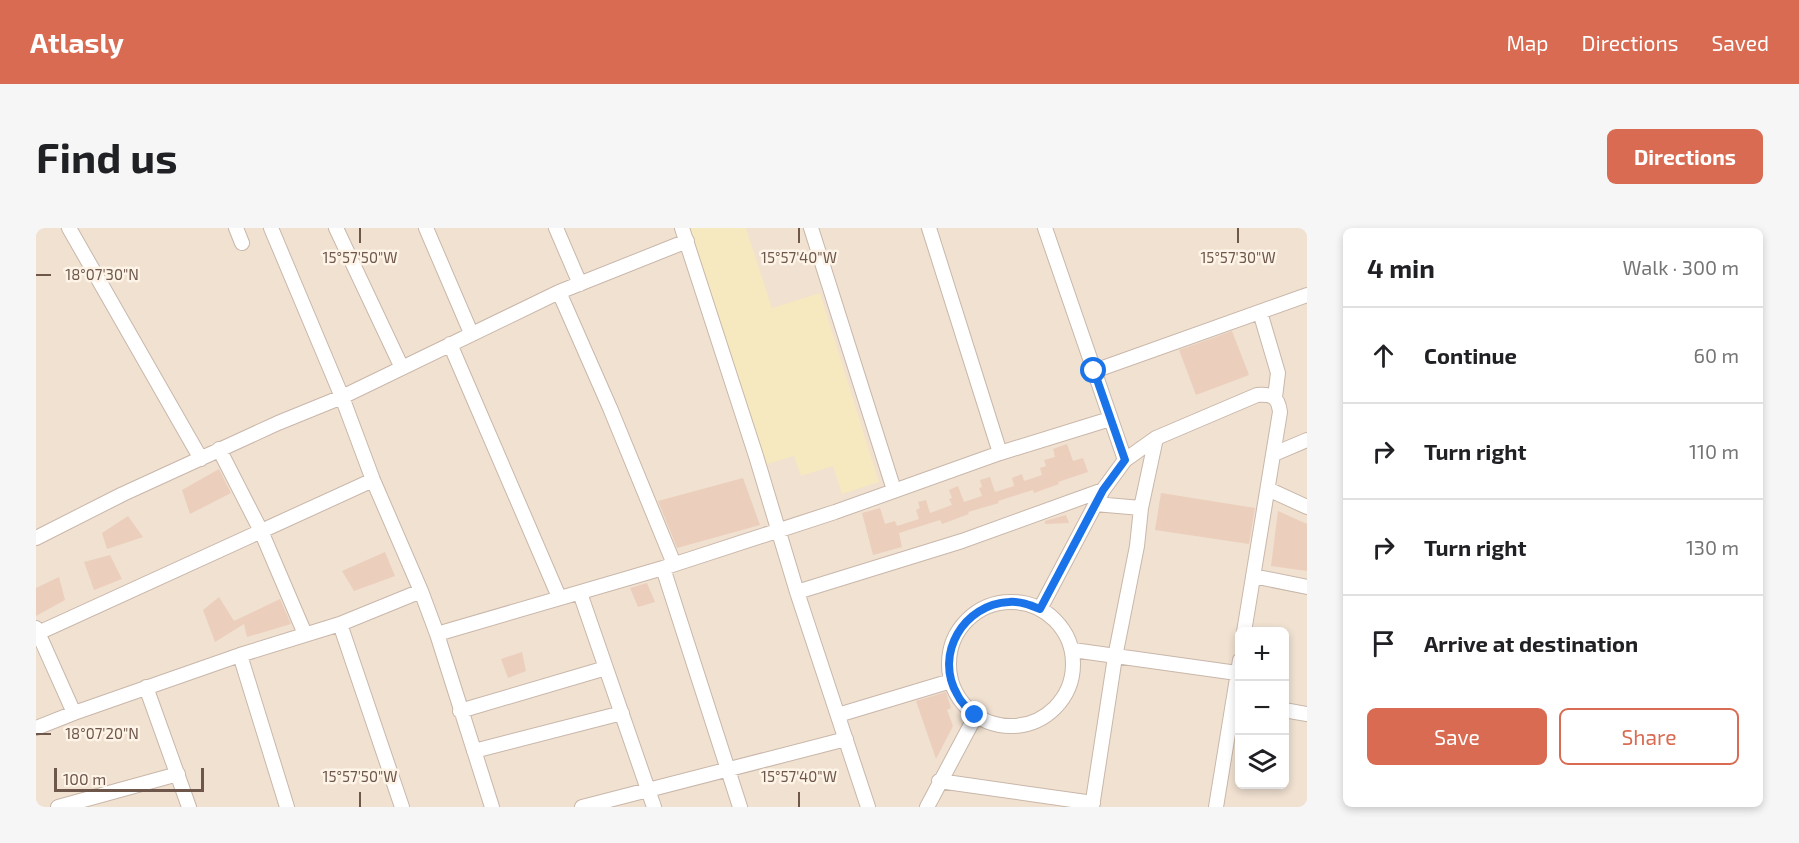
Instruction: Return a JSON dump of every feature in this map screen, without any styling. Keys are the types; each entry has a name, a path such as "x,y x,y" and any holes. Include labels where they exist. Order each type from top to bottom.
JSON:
{"street":[{"path":"69,228 201,459"},
{"path":"236,228 242,243"},
{"path":"271,228 342,397 373,480 421,591 492,807"},
{"path":"336,228 402,368"},
{"path":"426,228 471,333"},
{"path":"556,228 580,284"},
{"path":"812,228 894,490"},
{"path":"929,228 1000,453"},
{"path":"1045,228 1125,460"},
{"path":"36,538 219,449 342,397 471,333 684,235 868,807"},
{"path":"559,292 610,408 668,566 740,807"},
{"path":"1094,371 1307,295"},
{"path":"1245,627 1280,412 1275,397 1278,373 1260,312"},
{"path":"450,344 559,597"},
{"path":"1040,609 1095,504 1125,460 1156,438 1257,395 1275,397"},
{"path":"436,634 668,566 835,512 1000,453 1110,419"},
{"path":"939,781 1093,805 1115,657 1137,546 1141,508 1156,438"},
{"path":"1274,454 1307,440"},
{"path":"219,449 261,531 305,634"},
{"path":"74,713 37,632 373,480"},
{"path":"1268,489 1307,507"},
{"path":"797,592 962,541 1103,490"},
{"path":"1095,504 1141,508"},
{"path":"1253,576 1307,587"},
{"path":"36,728 146,687 340,624 421,591"},
{"path":"580,592 654,807"},
{"path":"1025,603 1040,609 1061,626 1073,650 1074,669 1070,687 1060,703 1047,716 1030,724 1011,726 992,723 975,715 961,700 951,681 949,665 953,641 966,621 978,611 993,604 1025,603"},
{"path":"340,624 402,807"},
{"path":"1073,650 1115,657 1235,667"},
{"path":"240,655 287,807"},
{"path":"460,711 606,668"},
{"path":"838,715 951,681"},
{"path":"146,687 189,807"},
{"path":"1215,807 1235,705"},
{"path":"1289,711 1307,714"},
{"path":"474,751 622,712"},
{"path":"927,807 975,715"},
{"path":"582,807 846,739"},
{"path":"58,807 178,774"}],"shaded area":[{"path":"36,228 1307,228 1307,807 36,807"}],"sand":[{"path":"683,228 746,228 772,308 820,293 879,482 842,494 833,466 801,476 794,456 758,467"}],"building":[{"path":"1232,331 1249,375 1196,395 1179,350"},
{"path":"1067,444 1073,461 1083,458 1088,472 1034,493 1033,490 998,501 999,503 968,512 969,514 942,524 940,520 899,533 902,547 873,555 862,513 880,508 885,524 895,521 897,526 919,519 916,510 920,508 918,502 926,500 930,513 952,505 949,490 958,486 964,502 982,496 979,488 982,487 980,480 990,477 995,492 1014,486 1012,478 1022,474 1024,481 1042,475 1040,468 1046,466 1044,460 1055,457 1053,449"},
{"path":"219,469 231,493 190,514 182,490"},
{"path":"743,478 760,525 677,548 658,501"},
{"path":"1161,493 1255,508 1249,544 1155,530"},
{"path":"1278,511 1307,524 1307,571 1271,566"},
{"path":"1066,515 1069,523 1045,524 1045,521"},
{"path":"128,516 143,537 107,549 102,533"},
{"path":"385,552 395,576 354,591 342,571"},
{"path":"110,555 122,579 94,590 84,562"},
{"path":"59,577 65,600 36,616 36,588"},
{"path":"647,583 655,602 638,607 630,588"},
{"path":"219,597 234,621 280,599 291,624 247,637 244,624 215,642 203,610"},
{"path":"522,652 526,671 508,678 501,659"},
{"path":"946,692 951,708 947,710 953,726 936,759 916,701"}],"route":[{"path":"975,715 965,706 951,681 949,665 956,634 978,611 993,604 1025,603 1040,609 1103,490 1125,460 1094,371"}]}
